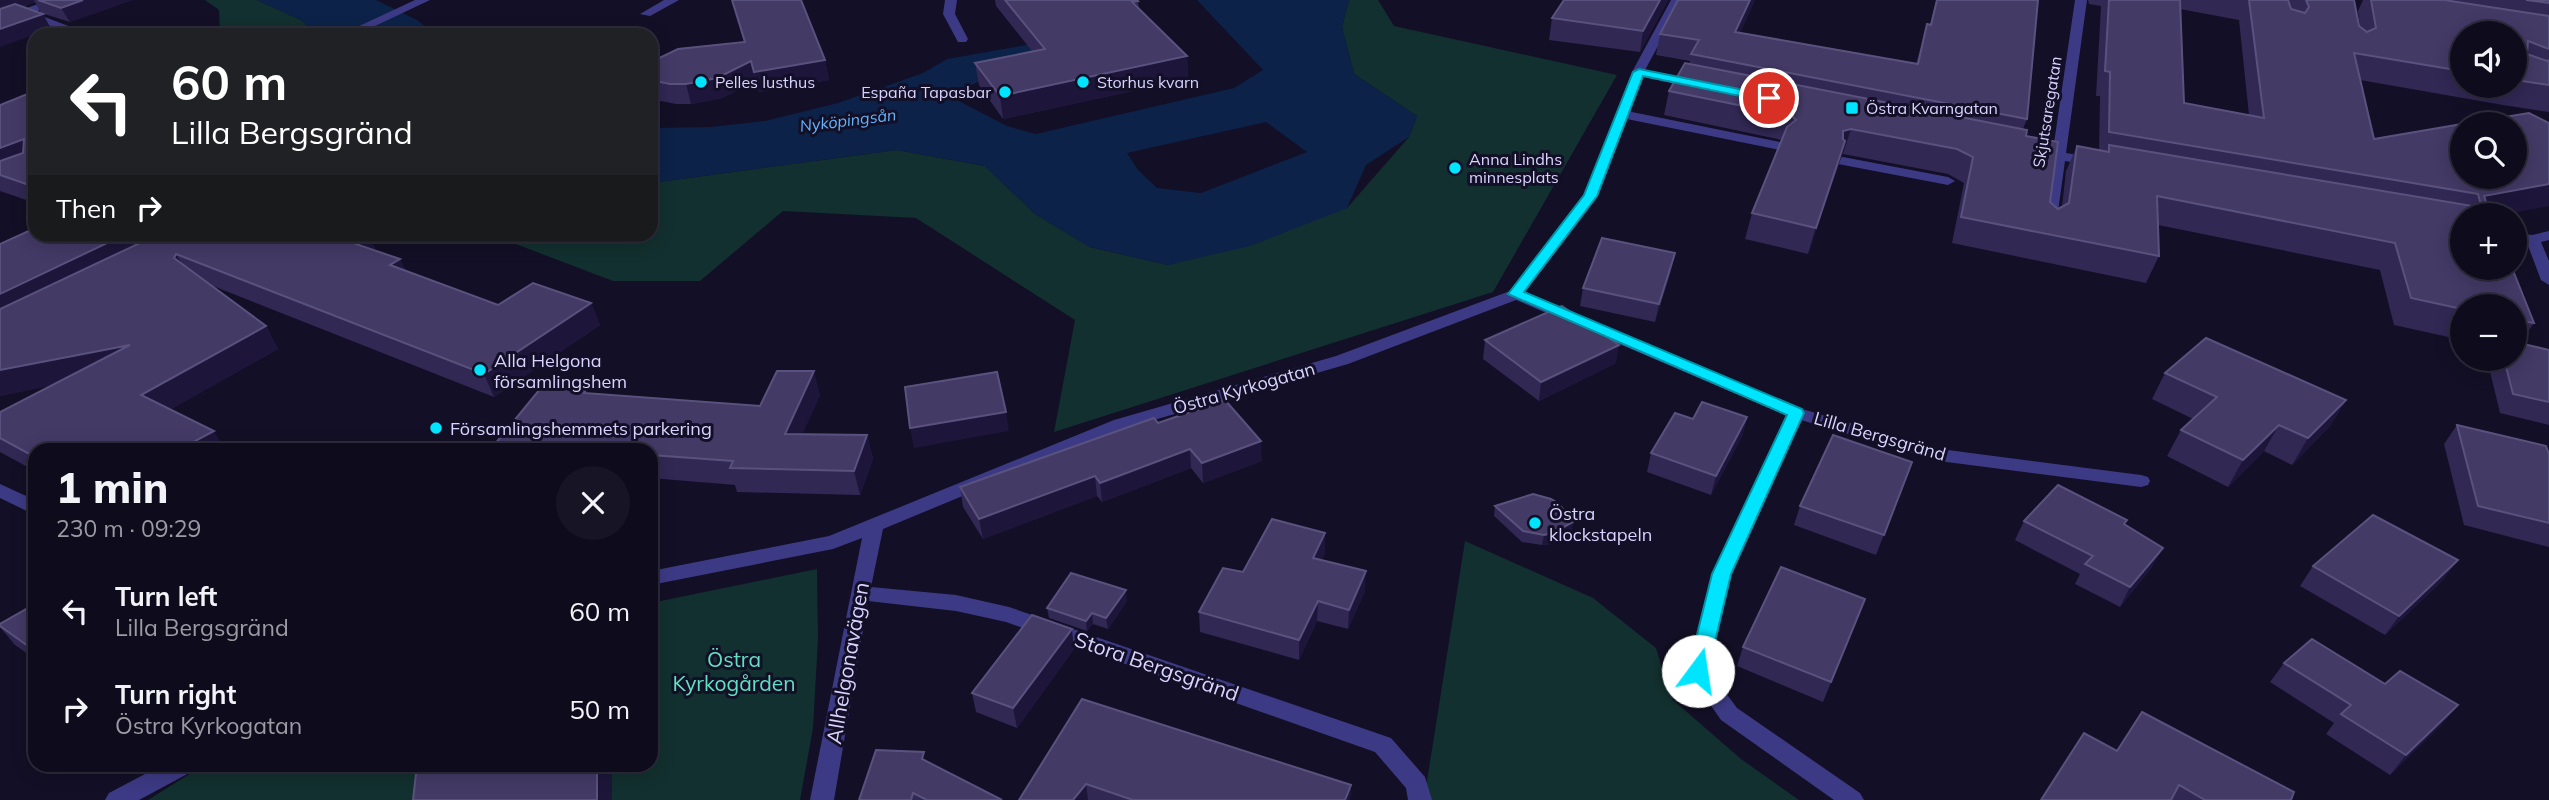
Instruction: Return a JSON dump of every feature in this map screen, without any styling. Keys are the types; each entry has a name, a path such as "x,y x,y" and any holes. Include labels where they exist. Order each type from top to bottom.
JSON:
{"street":[{"path":"0,22 61,0"},
{"path":"362,28 425,0"},
{"path":"646,14 673,0"},
{"path":"951,0 949,14 962,39"},
{"path":"1516,294 1591,196 1639,72 1677,0"},
{"name":"Skjutsaregatan","path":"2049,229 2057,156 2081,0"},
{"path":"24,13 66,28"},
{"path":"1639,72 1706,86"},
{"path":"1622,114 1780,146"},
{"path":"2017,148 2111,165"},
{"path":"1843,161 1948,181"},
{"path":"2527,239 2549,235"},
{"path":"2533,240 2549,280"},
{"name":"Lilla Bergsgränd","path":"1516,294 1796,413 1939,456 2141,481"},
{"name":"Östra Kyrkogatan","path":"658,577 834,542 1119,424 1342,360 1516,294"},
{"path":"1796,413 1722,574 1698,671 1730,715 1852,800"},
{"path":"0,490 28,504"},
{"name":"Allhelgonavägen","path":"822,800 859,593 874,526"},
{"name":"Stora Bergsgränd","path":"859,593 956,604 1009,615 1383,745 1417,784 1420,800"},
{"path":"117,800 170,772"}],"green space":[{"path":"205,0 257,0 301,20 310,28 220,28 219,10"},
{"path":"1349,0 1378,0 1394,26 1617,75 1493,292 1054,432 1075,320 916,218 783,211 700,281 613,281 510,242 658,242 658,182 897,150 985,166 1035,214 1090,247 1168,265 1347,208 1409,137 1417,116 1354,74 1342,27"},
{"path":"1465,541 1593,598 1656,648 1672,699 1741,759 1799,800 1424,800"},
{"name":"Östra Kyrkogården","path":"817,569 818,639 813,728 800,800 148,800 193,772 658,772 658,602"}],"water":[{"path":"257,0 376,0 417,20 427,28 310,28 301,20"},
{"name":"Nyköpingsån","path":"1197,0 1349,0 1342,27 1354,74 1417,116 1409,137 1366,165 1347,208 1250,246 1168,265 1090,247 1035,214 985,166 897,150 658,182 658,128 711,127 765,121 838,103 923,73 947,59 1060,39 970,86 957,100 1007,126 1036,134 1234,88 1263,70","holes":["1266,122 1307,152 1201,193 1157,188 1138,170 1127,153"]}],"building":[{"path":"38,0 83,0 61,8"},
{"path":"732,0 801,0 825,60 754,72 751,61 717,78 686,84 658,81 658,59 678,49 745,42"},
{"path":"1005,0 1137,0 1132,2 1187,56 1000,96 975,63 1045,49"},
{"path":"1564,0 1660,0 1643,31 1552,18"},
{"path":"1678,0 1750,0 1735,32 1918,64 1927,24 1931,25 1937,0 2038,0 2027,119 1691,54 1699,40 1660,34"},
{"path":"2109,0 2180,0 2184,103 2264,118 2249,0 2288,0 2291,9 2305,13 2309,7 2306,0 2354,0 2359,26 2367,32 2376,28 2371,0 2444,0 2549,16 2549,49 2528,41 2527,54 2527,21 2450,21 2450,69 2354,53 2374,139 2450,126 2450,189 2522,189 2484,196 2487,203 2480,203 2478,194 2109,132 2110,72 2105,71"},
{"path":"2526,0 2549,0 2549,3"},
{"path":"15,4 43,14 0,29 0,9"},
{"path":"2527,54 2549,60 2549,85 2527,82"},
{"path":"1685,63 2027,130 2026,136 2058,142 2050,202 2058,209 2069,203 2077,146 2109,152 2109,145 2454,203 2450,203 2450,280 2517,280 2522,294 2450,294 2450,306 2411,298 2395,243 2157,196 2159,256 1961,217 1973,157 1957,149 1851,129 1843,131 1845,141 1816,228 1752,213 1787,127 1796,120 1792,116 1669,91"},
{"path":"28,94 28,185 0,175 0,161 23,153 24,139 0,148 0,105"},
{"path":"2527,113 2549,123 2549,184 2527,188"},
{"path":"28,231 28,242 109,242 0,294 0,244"},
{"path":"1602,238 1675,253 1659,304 1583,288"},
{"path":"142,242 350,242 400,259 390,265 498,305 533,283 591,303 484,374 176,254 174,258 266,326 141,395 214,431 195,441 199,443 28,443 28,453 0,438 0,412 130,345 0,370 0,309"},
{"path":"1562,306 1619,345 1541,382 1485,340"},
{"path":"2527,306 2534,323 2527,322"},
{"path":"2206,338 2346,400 2308,438 2279,425 2243,460 2181,430 2217,397 2165,373"},
{"path":"2527,345 2549,350 2549,402 2513,394 2507,371 2527,371"},
{"path":"777,371 814,371 785,434 867,435 854,471 730,468 733,461 658,456 658,443 496,443 540,389 586,390 584,393 760,406"},
{"path":"997,372 1006,412 910,428 905,387"},
{"path":"1225,400 1261,441 1202,463 1190,449 1100,483 1095,476 979,519 960,487 1154,418 1158,423"},
{"path":"1702,402 1747,417 1716,476 1651,453 1675,413 1693,419"},
{"path":"2457,425 2546,446 2549,454 2549,523 2478,506"},
{"path":"1833,435 1912,462 1884,535 1800,506"},
{"path":"2058,485 2127,520 2124,524 2163,548 2130,587 2085,564 2093,556 2024,521"},
{"path":"1533,494 1559,504 1573,522 1544,535 1523,531 1495,506"},
{"path":"2373,515 2458,560 2399,616 2313,566"},
{"path":"1272,519 1325,533 1313,558 1366,571 1349,610 1318,601 1299,640 1199,612 1223,568 1243,572"},
{"path":"1781,567 1865,599 1831,682 1743,647"},
{"path":"1071,573 1126,590 1106,618 1092,613 1086,621 1047,608"},
{"path":"28,608 28,646 0,626"},
{"path":"1032,615 1072,629 1013,708 972,693"},
{"path":"2312,639 2385,684 2400,671 2458,705 2406,755 2341,714 2351,705 2284,663"},
{"path":"1082,699 1351,785 1345,800 1133,800 1086,784 1073,800 1019,800"},
{"path":"2142,712 2294,792 2291,800 2205,800 2179,785 2171,800 2041,800 2084,733 2117,751"},
{"path":"876,750 924,752 922,759 1002,800 927,800 913,793 911,800 859,800"},
{"path":"416,772 597,772 597,800 413,800"}],"place":[{"name":"Pelles lusthus","path":"701,82"},
{"name":"Storhus kvarn","path":"1083,82"},
{"name":"España Tapasbar","path":"1005,92"},
{"name":"Östra Kvarngatan","path":"1852,108"},
{"name":"Anna Lindhs minnesplats","path":"1455,168"},
{"name":"Alla Helgona församlingshem","path":"480,370"},
{"name":"Församlingshemmets parkering","path":"436,428"},
{"name":"Östra klockstapeln","path":"1535,523"}],"route":[{"path":"1698,671 1722,574 1796,413 1516,294 1591,196 1639,72 1769,98"}]}
